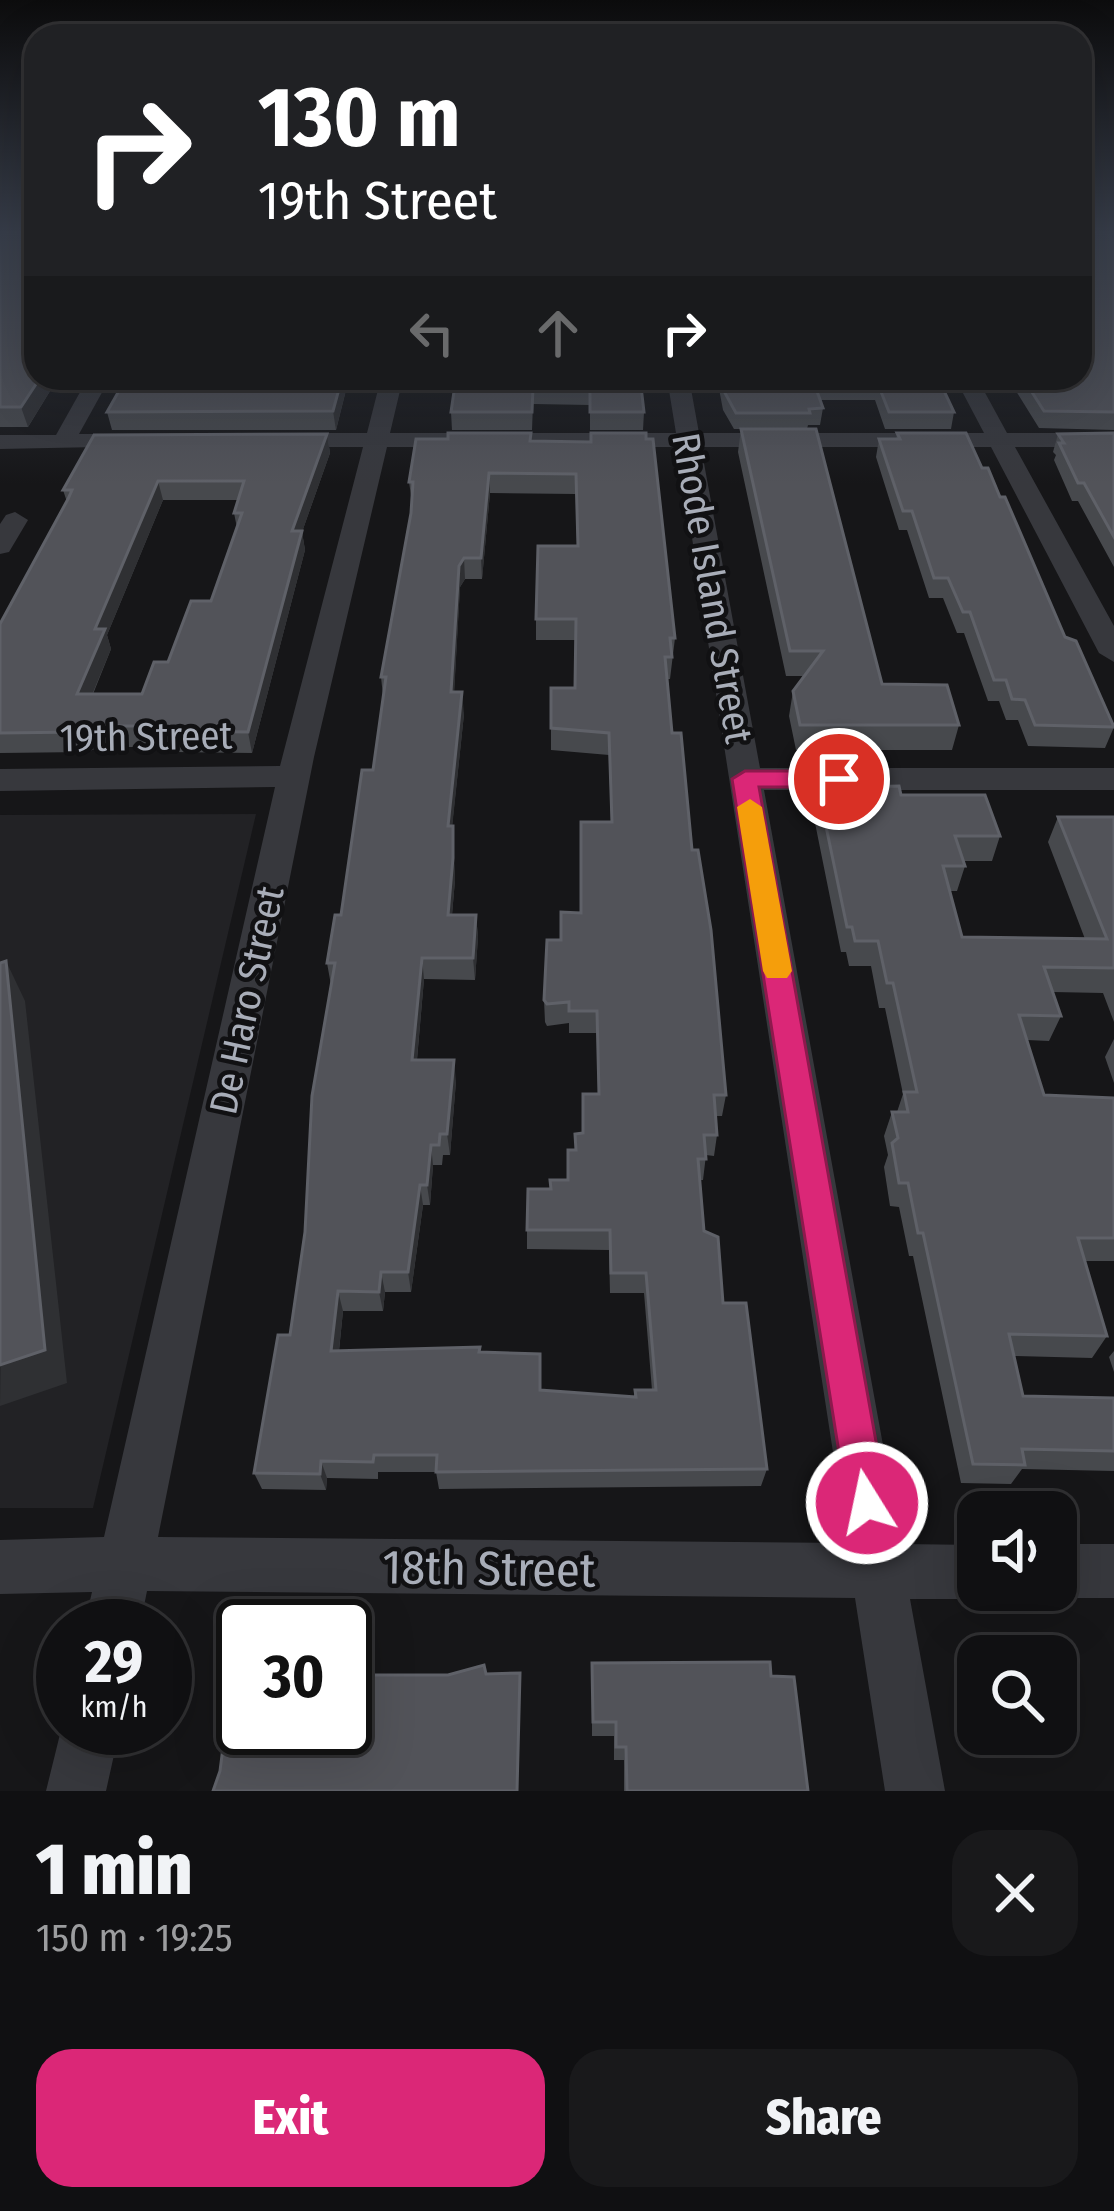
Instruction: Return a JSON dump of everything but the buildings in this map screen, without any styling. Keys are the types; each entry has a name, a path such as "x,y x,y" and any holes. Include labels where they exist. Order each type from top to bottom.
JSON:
{"street":[{"path":"63,442 92,390"},
{"name":"De Haro Street","path":"118,1599 294,776 368,458 379,439 389,390"},
{"name":"Rhode Island Street","path":"680,390 915,1791"},
{"path":"973,390 1114,653"},
{"path":"245,440 1114,440"},
{"path":"0,442 156,441"},
{"path":"0,546 15,520"},
{"name":"19th Street","path":"0,780 294,776"},
{"path":"745,779 1114,779"},
{"name":"18th Street","path":"0,1567 125,1564 957,1572"},
{"path":"1077,1571 1114,1571"},
{"path":"76,1791 84,1755"}],"shaded area":[{"path":"256,814 93,1508 0,1508 0,815"}],"slow traffic":[{"path":"750,807 777,971"}],"route":[{"path":"839,779 745,779 867,1503"}]}
